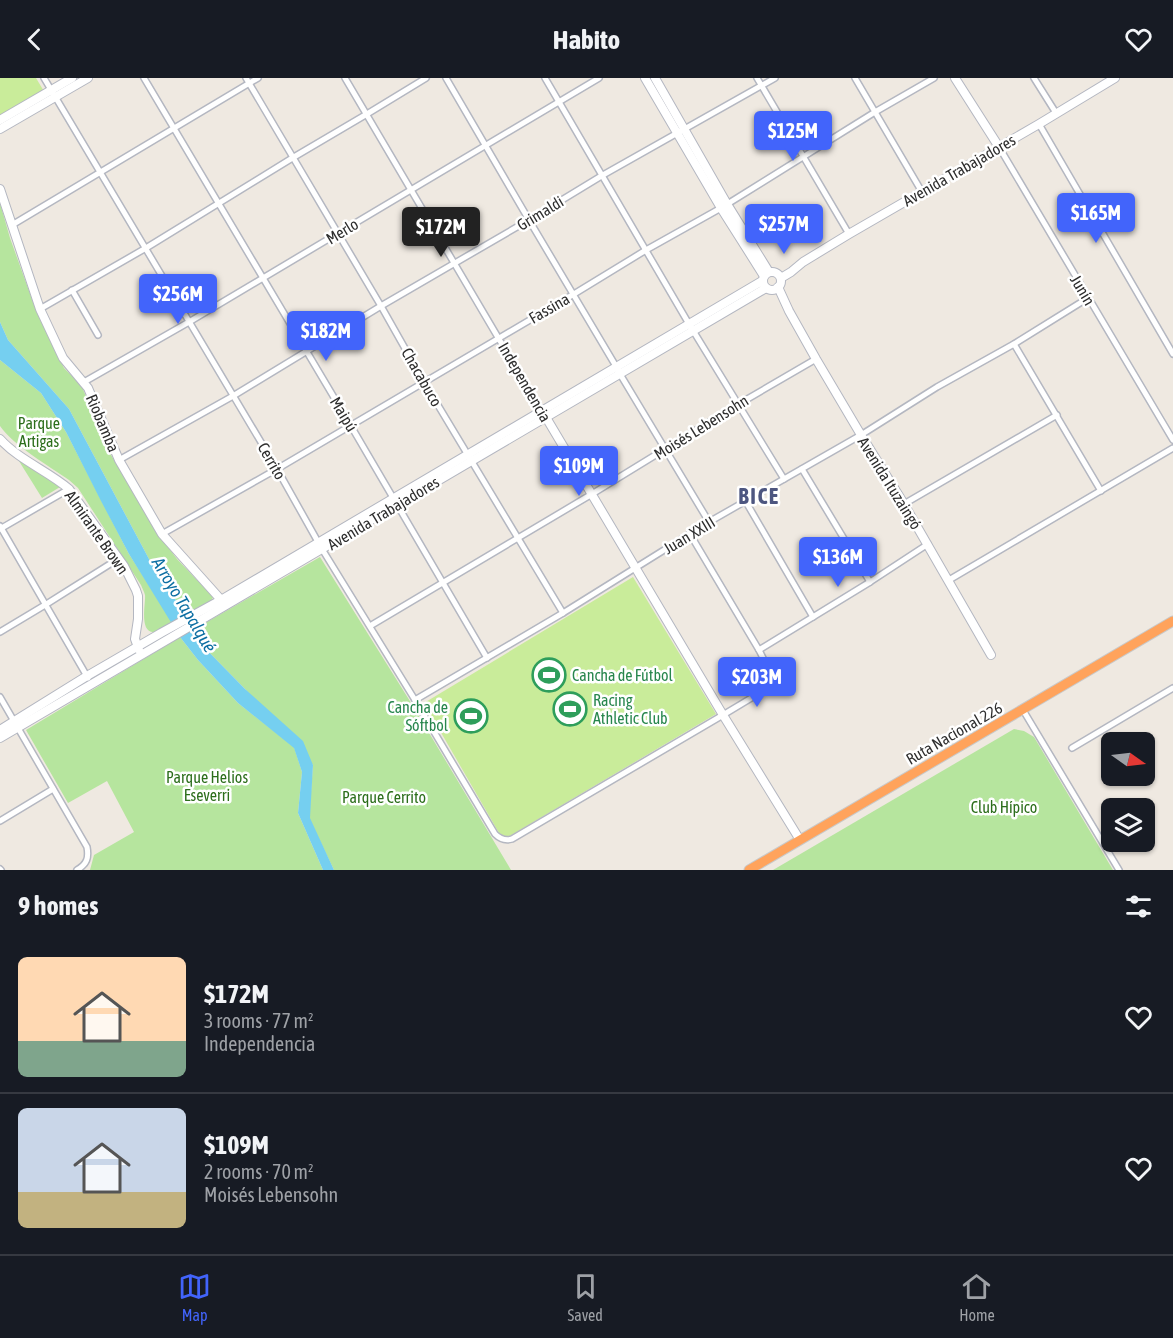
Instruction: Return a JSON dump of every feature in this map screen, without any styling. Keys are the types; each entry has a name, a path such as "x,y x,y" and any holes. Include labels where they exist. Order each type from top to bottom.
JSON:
{"highway":[{"name":"Ruta Nacional 226","path":"749,870 1173,621"}],"main road":[{"path":"0,129 53,94 72,78"},
{"path":"0,120 88,78"},
{"name":"Avenida Ituzaingó","path":"645,78 681,131"},
{"name":"Avenida Ituzaingó","path":"655,78 681,131 724,206 904,504 991,655"},
{"name":"Junín","path":"955,78 999,147"},
{"name":"Avenida Trabajadores","path":"0,738 16,725 160,637 224,603 771,281 789,267 803,262 1115,78"},
{"name":"Riobamba","path":"0,189 40,309 63,358 84,382 119,460 162,534 224,603"},
{"name":"Independencia","path":"544,415 723,716 800,840"},
{"name":"Almirante Brown","path":"0,439 69,489 118,559 138,596 135,639 139,651"},
{"path":"138,619 143,632 148,636 160,637"},
{"name":"Avenida Trabajadores","path":"0,730 16,725"}],"street":[{"name":"Cerrito","path":"44,78 277,469 320,546 495,834 503,840 512,839 723,716"},
{"name":"Maipú","path":"144,78 487,658"},
{"path":"12,225 174,129 248,81 258,78"},
{"name":"Independencia","path":"345,78 544,415"},
{"path":"40,309 146,248 426,78"},
{"path":"446,78 709,522"},
{"path":"545,78 691,328 784,479"},
{"name":"Merlo","path":"84,382 599,78"},
{"path":"757,78 849,234"},
{"name":"Grimaldi","path":"119,460 233,396 603,175 775,78"},
{"path":"855,78 922,192"},
{"name":"Fassina","path":"162,534 351,426 724,206 934,78"},
{"path":"1034,78 1056,113"},
{"name":"Chacabuco","path":"248,81 562,613"},
{"path":"1039,124 1173,354"},
{"name":"Junín","path":"999,147 1173,440"},
{"path":"72,290 98,335"},
{"name":"Juan XXIII","path":"415,700 709,522 861,435 937,387 1014,344 1088,298"},
{"path":"1014,344 1101,491"},
{"name":"Moisés Lebensohn","path":"370,626 816,359"},
{"path":"904,504 1057,415"},
{"path":"949,580 1173,448"},
{"path":"802,469 870,582"},
{"path":"69,489 0,528 89,680"},
{"path":"746,502 813,617"},
{"path":"690,534 759,650 775,682 723,716"},
{"path":"759,650 870,582 927,543"},
{"path":"0,632 118,559"},
{"path":"1072,748 1173,688"},
{"path":"0,698 87,847 86,863 76,870"},
{"path":"1023,710 1119,870"},
{"path":"0,821 53,789"}],"green space":[{"path":"0,78 36,78 45,93 0,118"},
{"path":"0,203 37,313 64,368 82,387 111,455 159,535 177,559 213,597 211,602 186,616 149,559 69,409 8,340 0,322"},
{"name":"Parque Artigas","path":"0,360 41,393 66,432 129,554 173,623 162,630 150,632 147,629 144,618 145,595 141,585 78,488 23,448 0,426"},
{"path":"14,453 60,487 42,498"},
{"name":"Parque Cerrito","path":"320,557 511,870 334,870 309,818 313,765 201,644 193,630"},
{"name":"Racing Athletic Club","path":"633,577 716,714 503,840 424,703"},
{"name":"Parque Helios Eseverri","path":"180,637 238,703 294,747 302,772 298,813 323,870 90,870 94,855 134,832 107,781 68,803 26,730"},
{"name":"Club Hípico","path":"1014,729 1024,731 1034,737 1113,870 773,870"}],"water":[{"path":"0,322 8,340 69,409 149,559 186,616 201,644 245,689 303,741 313,765 310,818 334,870 323,870 298,813 302,772 294,748 238,703 180,637 129,554 66,432 41,393 0,360"}],"place":[{"name":"Cancha de Fútbol","path":"549,675"},
{"name":"Racing Athletic Club","path":"570,709"},
{"name":"Cancha de Sóftbol","path":"471,716"}],"district":[{"name":"BICE","path":"759,496"}],"water label":[{"name":"Arroyo Tapalqué","path":"184,605"}]}
